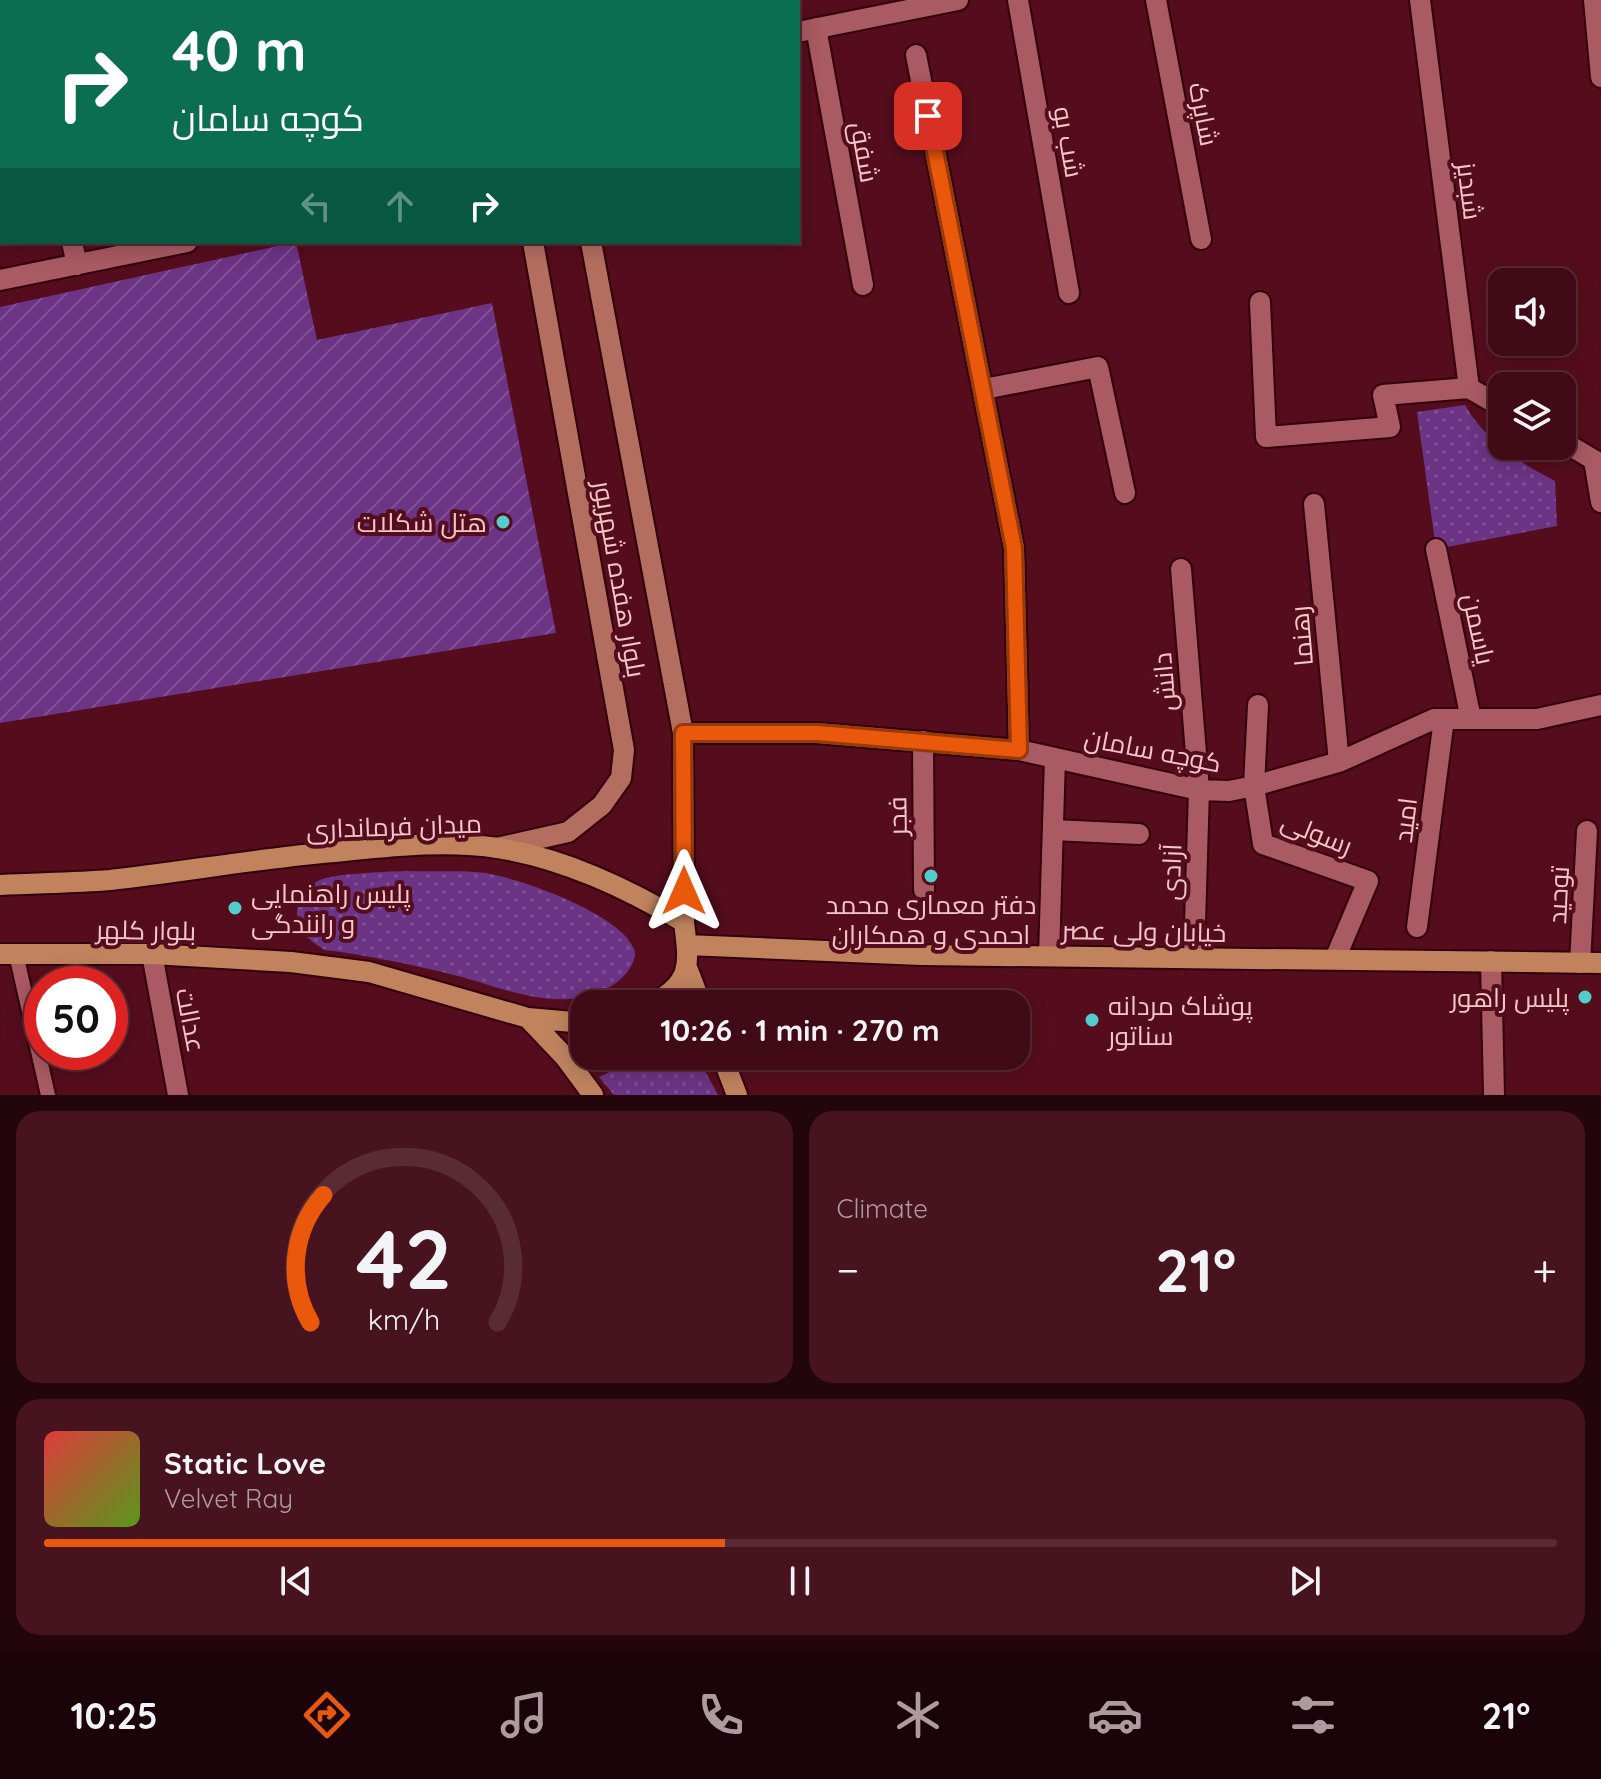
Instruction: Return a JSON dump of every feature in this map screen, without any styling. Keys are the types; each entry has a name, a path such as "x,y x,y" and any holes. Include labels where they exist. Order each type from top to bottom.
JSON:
{"main road":[{"name":"بلوار هفده شهریور","path":"497,848 568,832 602,805 621,778 624,750 533,244"},
{"name":"بلوار هفده شهریور","path":"591,244 683,733 684,922"},
{"name":"میدان فرمانداری","path":"281,857 429,846 497,848 543,858 586,873 623,888 684,922"},
{"name":"بلوار کلهر","path":"0,885 108,880 281,857"},
{"path":"684,922 688,970 696,990"},
{"name":"خیابان ولی عصر","path":"687,945 921,955 1591,963"},
{"name":"بلوار کلهر","path":"8,954 152,954 291,962 369,972 528,1018"},
{"path":"674,990 688,970"},
{"path":"528,1018 570,1022"},
{"path":"528,1018 565,1057 593,1095"},
{"path":"727,1070 737,1095"}],"street":[{"path":"807,30 888,7 958,0"},
{"name":"شب بو","path":"1018,0 1069,293"},
{"name":"شاپرک","path":"1156,0 1201,239"},
{"name":"شبدیز","path":"1420,0 1469,388"},
{"path":"1594,0 1601,77"},
{"name":"شفق","path":"807,30 863,285"},
{"path":"916,55 1014,548 1019,750"},
{"path":"72,244 77,265"},
{"path":"0,280 177,244"},
{"path":"1260,302 1266,437 1390,427 1383,395 1469,388 1488,399"},
{"path":"984,389 1098,367 1125,493"},
{"path":"1576,448 1598,459 1601,502"},
{"name":"رهنما","path":"1314,504 1339,762"},
{"name":"یاسمن","path":"1436,549 1471,719"},
{"name":"دانش","path":"1181,569 1199,790"},
{"path":"1254,786 1258,705"},
{"name":"کوچه سامان","path":"683,733 817,733 1019,750 1199,790 1229,791 1339,762 1434,719 1537,719 1601,705"},
{"name":"امید","path":"1417,927 1444,719"},
{"name":"فجر","path":"923,741 924,890"},
{"path":"1049,956 1055,758"},
{"name":"رسولی","path":"1254,786 1263,844 1368,881 1335,959"},
{"name":"آزادی","path":"1194,957 1199,790"},
{"path":"1053,830 1139,834"},
{"name":"توحید","path":"1587,831 1591,963"},
{"name":"عدالت","path":"152,954 178,1095"},
{"path":"1491,961 1494,1095"}],"lane":[{"path":"8,954 48,1095"}],"shaded area":[{"path":"287,244 296,244 317,340 492,303 556,633 0,723 0,307"},
{"path":"1465,405 1488,435 1488,460 1520,460 1555,481 1557,526 1436,549 1417,412"},
{"path":"406,871 501,876 568,900 610,923 634,949 634,961 623,977 604,990 570,990 570,999 554,999 524,995 404,963 325,950 301,929 297,918 299,902 318,881 347,875"},
{"path":"614,1070 705,1070 718,1095 614,1095 599,1077"}],"place":[{"name":"هتل شکلات","path":"503,522"},
{"name":"دفتر معماری محمد احمدی و همکاران","path":"931,876"},
{"name":"پلیس راهنمایی و رانندگی","path":"235,908"},
{"name":"پلیس راهور","path":"1585,997"},
{"name":"پوشاک مردانه سناتور","path":"1092,1020"}],"route":[{"path":"684,891 683,733 817,733 1019,750 1014,548 928,116"}]}
